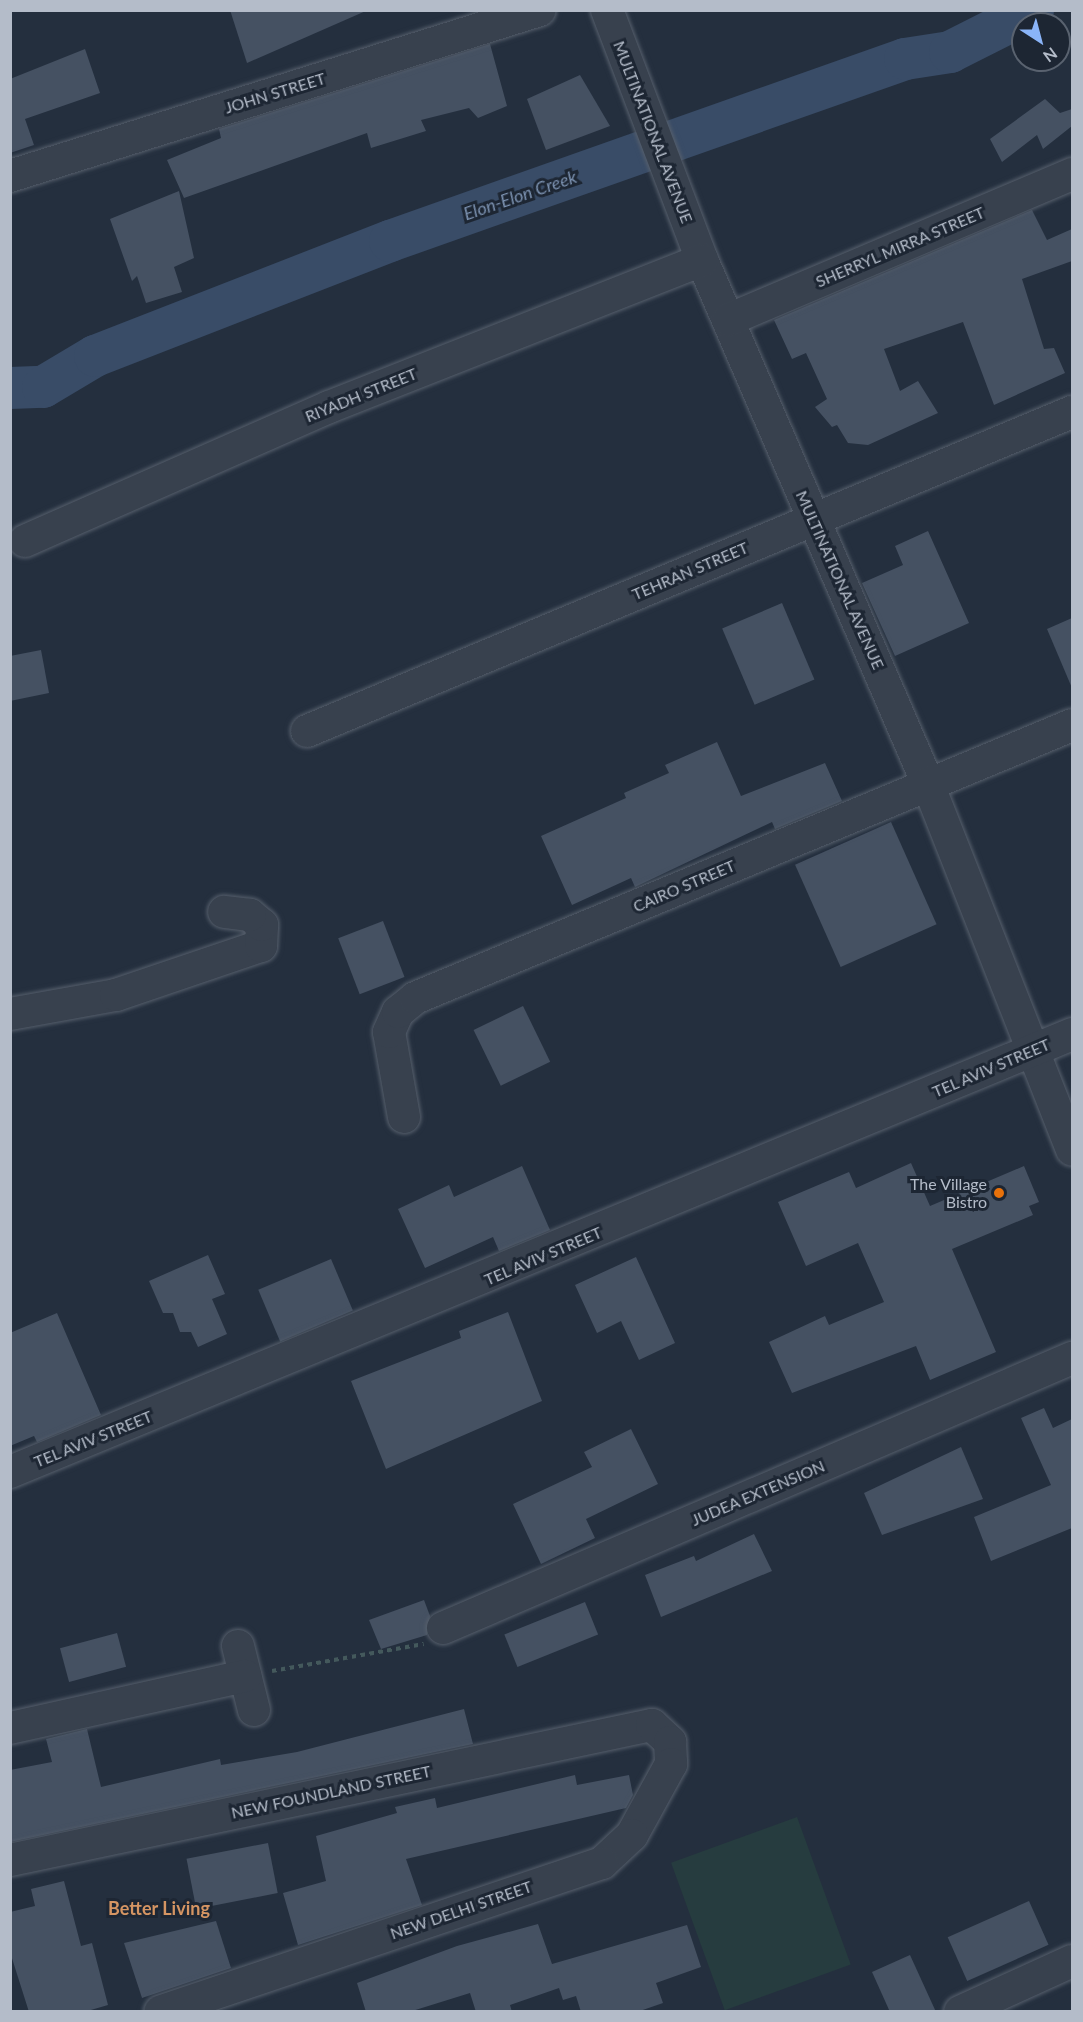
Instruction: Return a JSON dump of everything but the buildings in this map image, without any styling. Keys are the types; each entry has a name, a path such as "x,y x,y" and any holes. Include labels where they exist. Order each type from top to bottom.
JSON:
{"street":[{"name":"JOHN STREET","path":"10,176 540,10"},
{"name":"MULTINATIONAL AVENUE","path":"607,10 702,260 812,520 928,784 1072,1150"},
{"name":"SHERRYL MIRRA STREET","path":"728,320 1072,174"},
{"name":"RIYADH STREET","path":"25,541 329,407 702,260"},
{"name":"TEHRAN STREET","path":"307,731 1072,412"},
{"name":"CAIRO STREET","path":"404,1117 389,1032 398,1012 416,998 1072,725"},
{"path":"11,1013 116,995 261,946 262,925 250,915 224,912"},
{"name":"TEL AVIV STREET","path":"10,1472 1072,1034"},
{"name":"JUDEA EXTENSION","path":"443,1628 1072,1358"},
{"path":"238,1646 254,1710"},
{"path":"10,1728 245,1676"},
{"name":"NEW FOUNDLAND STREET","path":"10,1860 652,1725"},
{"name":"NEW DELHI STREET","path":"160,2012 603,1863 632,1835 671,1764 670,1742 652,1725"},
{"path":"961,2011 1001,2003 1072,1961"}],"path":[{"path":"245,1676 434,1642 443,1628"}],"green space":[{"path":"797,1817 851,1965 725,2010 671,1863"}],"waterway":[{"name":"Elon-Elon Creek","path":"10,388 43,387 95,356 390,241 905,59 950,52 1033,10"}],"place":[{"name":"The Village Bistro","path":"999,1193"}],"district":[{"name":"Better Living","path":"159,1908"}]}
